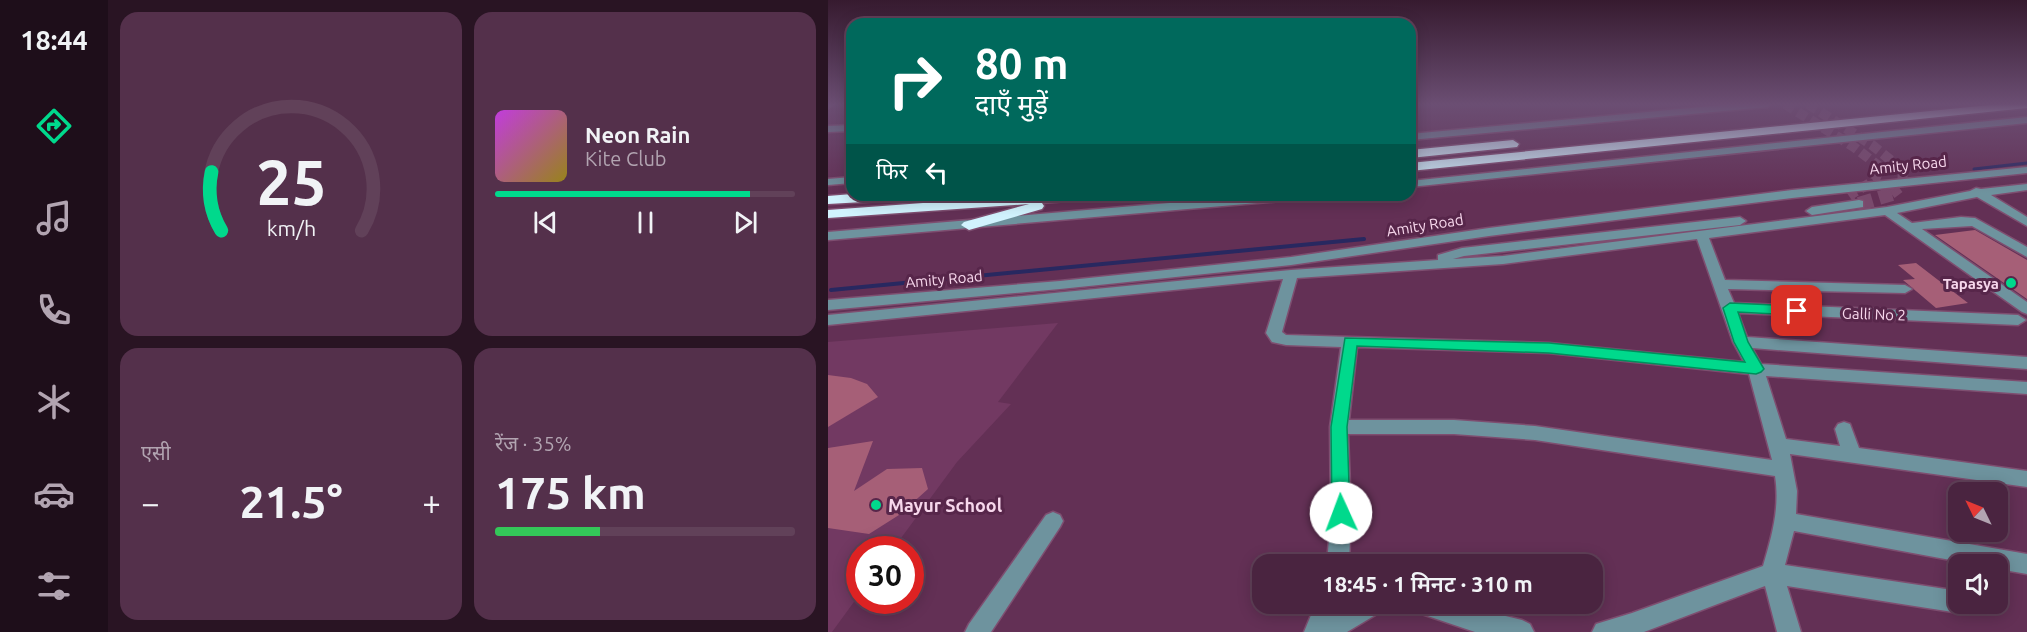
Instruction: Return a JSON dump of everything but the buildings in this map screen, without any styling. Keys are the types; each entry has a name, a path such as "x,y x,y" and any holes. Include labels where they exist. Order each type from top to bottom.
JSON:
{"highway":[{"path":"1416,153 1622,133"},
{"path":"1416,166 1743,133"},
{"path":"828,200 846,199"},
{"path":"828,214 1008,201"},
{"path":"969,225 1052,201"}],"street":[{"path":"1416,136 1448,133"},
{"path":"1416,183 1897,133"},
{"path":"828,139 846,138"},
{"name":"Amity Road","path":"828,305 1060,285 1291,261 1792,194 2027,170"},
{"path":"1952,176 2027,222"},
{"path":"828,182 846,180"},
{"name":"Amity Road","path":"828,320 1291,274 1503,260 1887,211 1978,193 2027,187"},
{"path":"1417,266 1462,252 1765,218 1854,200 1464,242 1423,242"},
{"path":"828,236 1238,201"},
{"path":"1887,211 1911,227 2023,315"},
{"path":"1911,227 1961,221 1975,222 2027,253"},
{"path":"1702,236 1741,342 1756,369 1779,445 1787,491 1786,521 1772,573 1789,632"},
{"path":"1291,274 1274,333 1278,338 1549,348 1756,369 2027,388"},
{"path":"1720,284 1905,289"},
{"name":"Galli No 2","path":"1730,308 2023,315"},
{"path":"1339,554 1341,513 1339,427 1350,341"},
{"path":"1741,342 2027,363"},
{"path":"1339,427 1454,427 1535,433 1783,469"},
{"path":"1844,429 1852,455"},
{"path":"1779,445 2027,479"},
{"path":"977,632 1053,521"},
{"path":"1786,521 2027,564"},
{"path":"1604,632 1632,626 1772,573 1948,601"},
{"path":"1316,632 1323,614"},
{"path":"1325,632 1355,614"},
{"path":"1451,614 1522,632"}],"shaded area":[{"name":"Mayur School","path":"1058,323 998,402 1011,404 957,462 903,536 846,536 846,613 832,632 828,632 828,342"}],"waterway":[{"path":"1974,169 2027,163"},
{"path":"831,290 1364,239"}],"tunnel":[{"path":"1832,133 1880,167 1875,180 1850,195"},
{"path":"1854,133 1903,170 1902,186 1891,194"},
{"path":"1859,204 1891,194"}],"place":[{"name":"Tapasya","path":"2011,283"},
{"name":"Mayur School","path":"876,505"}],"route":[{"path":"1341,513 1339,427 1350,341 1549,348 1756,369 1741,342 1730,308 1797,311"}]}
